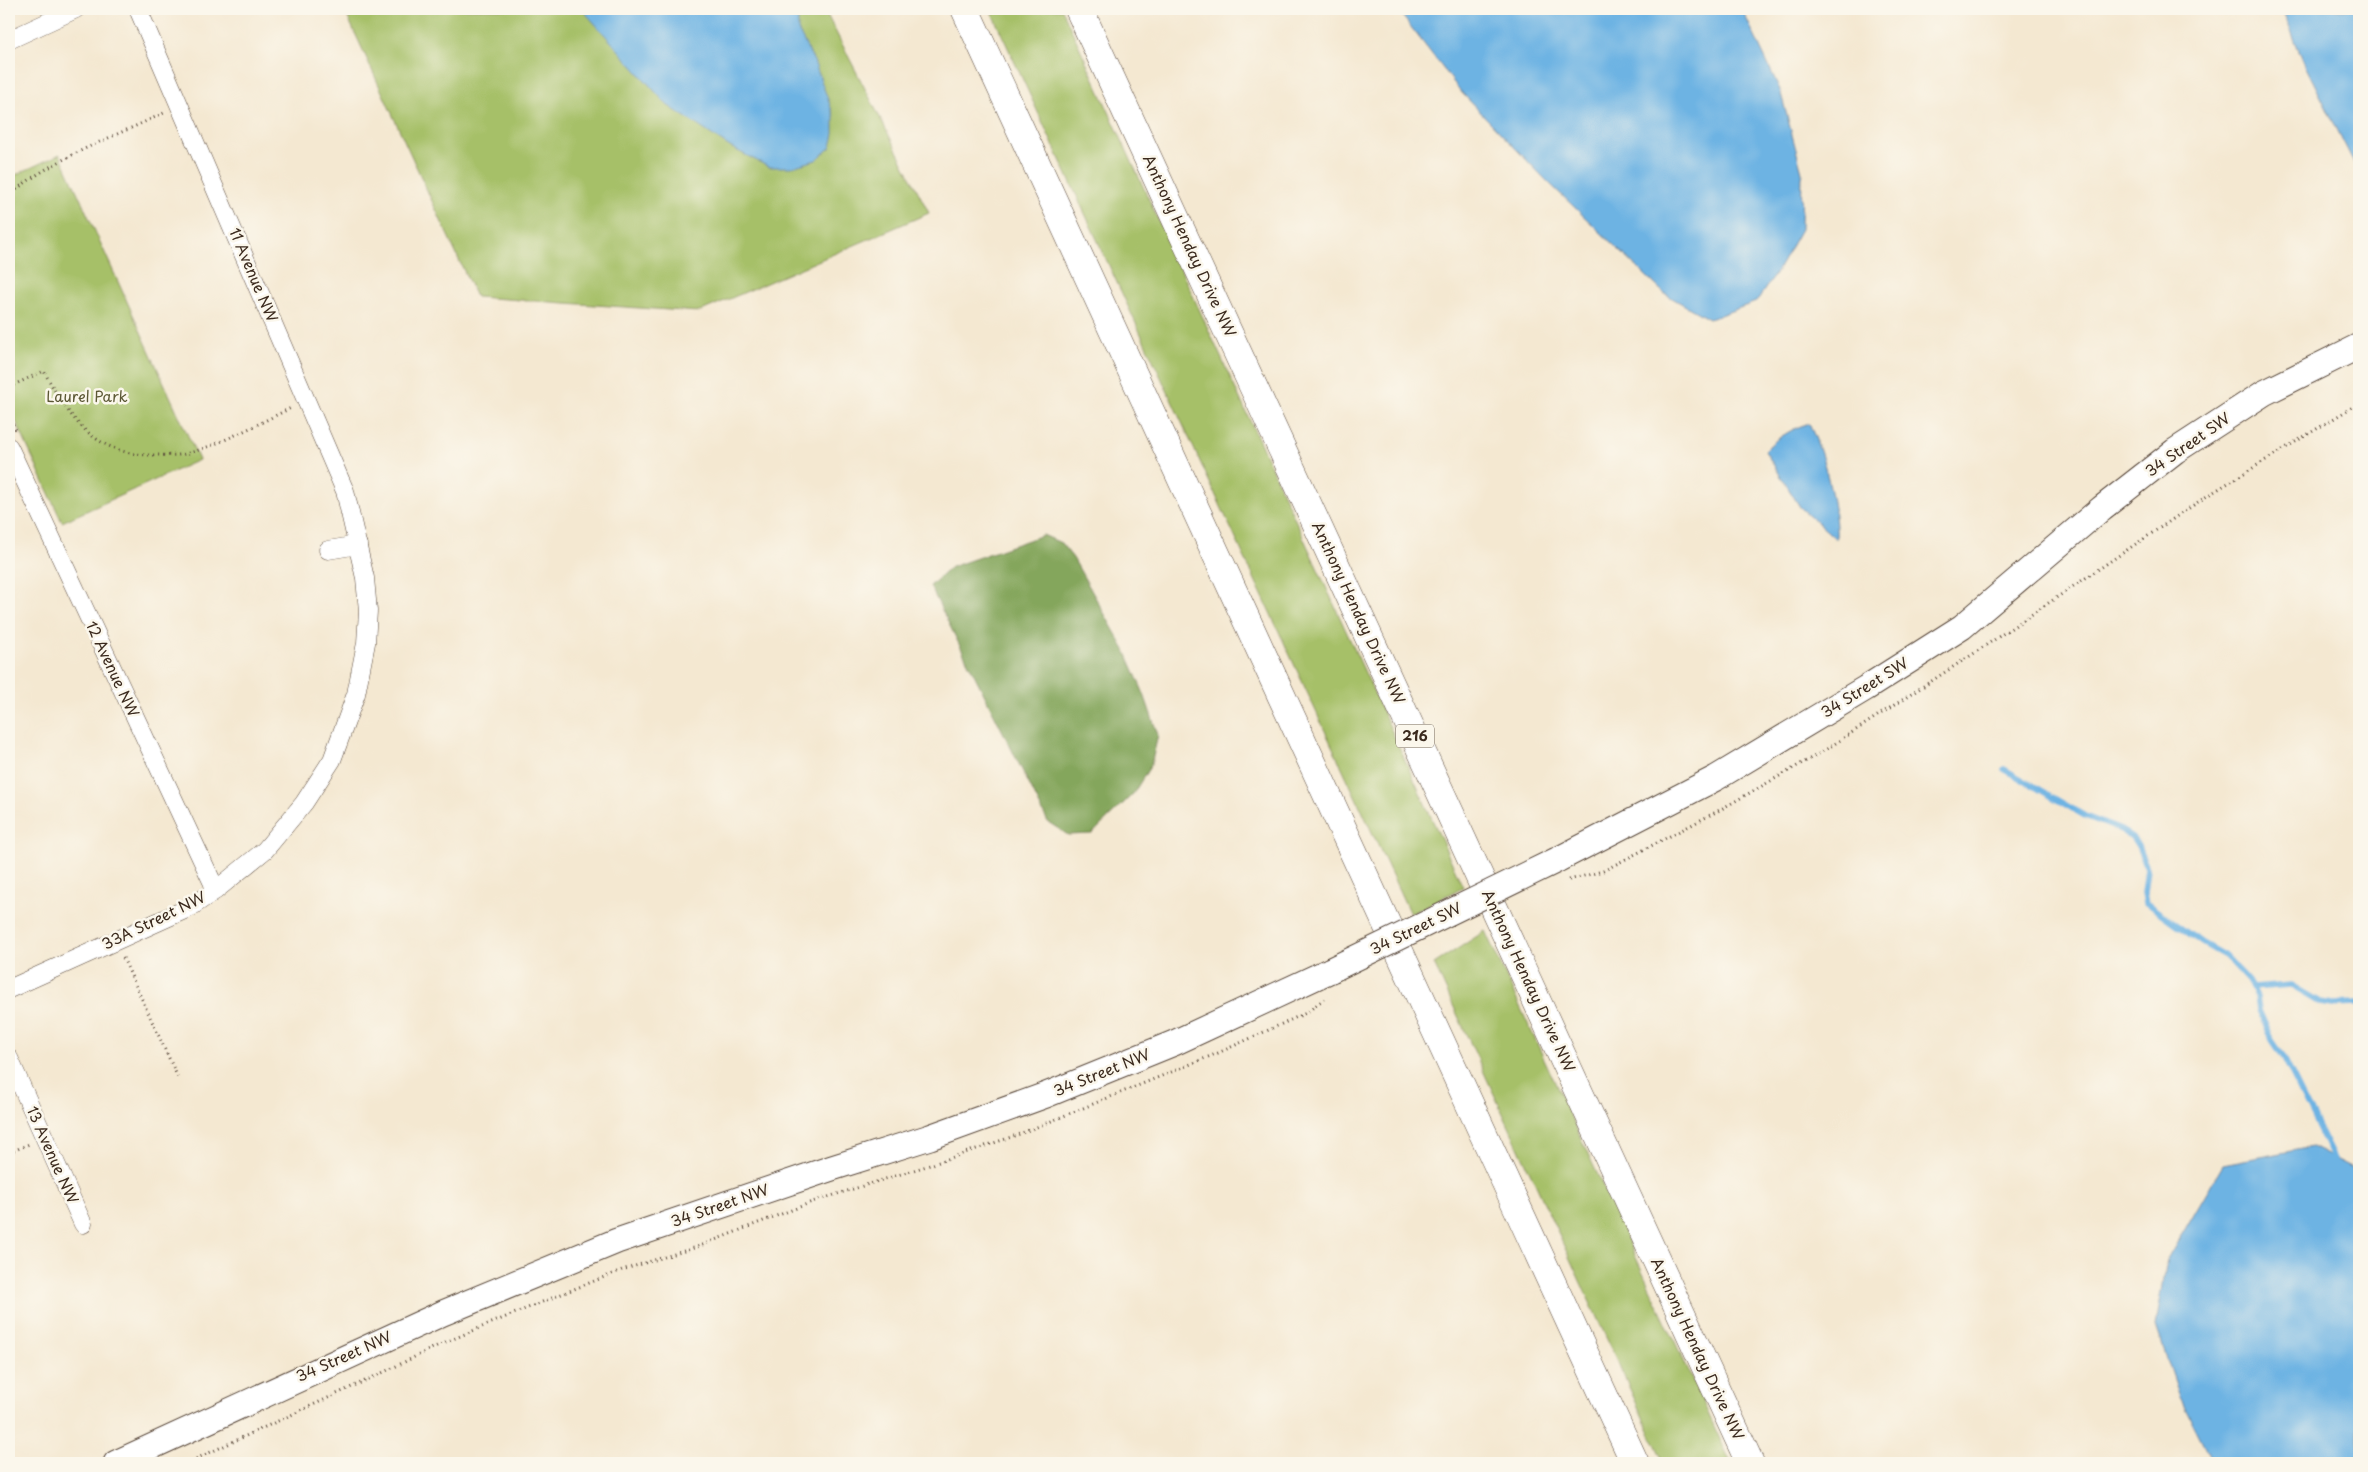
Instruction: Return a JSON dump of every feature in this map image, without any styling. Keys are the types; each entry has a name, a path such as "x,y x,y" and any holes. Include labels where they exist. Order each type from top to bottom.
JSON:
{"highway":[{"path":"965,9 1635,1463"},
{"name":"Anthony Henday Drive NW","path":"1079,9 1750,1463"}],"main road":[{"name":"34 Street SW","path":"1332,970 1562,870 1716,778 1962,627 2102,508 2175,451 2264,393 2359,346"},
{"name":"34 Street NW","path":"116,1463 443,1313 617,1241 832,1168 930,1138 1046,1095 1174,1044 1332,970"}],"street":[{"path":"9,40 76,9"},
{"name":"11 Avenue NW","path":"138,9 345,491 365,578 368,611"},
{"name":"12 Avenue NW","path":"9,448 216,890"},
{"path":"328,550 358,545"},
{"name":"33A Street NW","path":"9,989 191,907 216,890 265,850 304,803 332,760 356,694 366,643 368,611"},
{"name":"13 Avenue NW","path":"9,1058 83,1224"}],"path":[{"path":"9,196 22,185 74,156 168,111"},
{"path":"9,387 44,371 66,410 79,424 100,442 118,450 141,456 186,454 296,406"},
{"path":"1562,870 1604,871 1716,812 1822,752 1981,649 2207,496 2359,403"},
{"path":"115,941 179,1080"},
{"path":"187,1463 441,1344 559,1295 622,1270 698,1247 812,1202 1017,1135 1218,1053 1306,1013 1327,997"}],"green space":[{"path":"344,9 824,9 929,213 699,312 476,297"},
{"path":"990,9 1062,9 1463,887 1410,914"},
{"name":"Laurel Park","path":"60,154 199,460 62,522 9,406 9,178"},
{"path":"1043,535 1061,543 1073,558 1125,650 1144,694 1158,735 1151,765 1133,794 1092,834 1068,835 1048,822 930,586 951,567"},
{"path":"1485,931 1731,1463 1664,1463 1434,964"}],"water":[{"path":"582,9 792,9 798,15 798,30 814,61 834,116 834,134 831,147 816,160 792,167 769,167 730,147 667,105"},
{"path":"1397,9 1742,9 1780,90 1802,172 1801,229 1778,270 1756,302 1709,319 1665,294 1546,180 1462,93"},
{"path":"2282,9 2359,9 2359,173 2305,65"},
{"path":"1809,424 1829,480 1835,512 1836,539 1800,507 1765,451 1785,434"},
{"path":"2312,1147 2359,1171 2359,1463 2213,1463 2180,1397 2156,1326 2167,1260 2223,1164"}],"waterway":[{"path":"2004,769 2085,816 2121,830 2132,837 2147,868 2144,893 2146,903 2202,943 2225,956 2248,981 2257,997 2259,1010 2272,1040 2284,1058 2334,1159"},
{"path":"2252,988 2291,985 2320,1002 2334,1004 2359,1003"}]}
